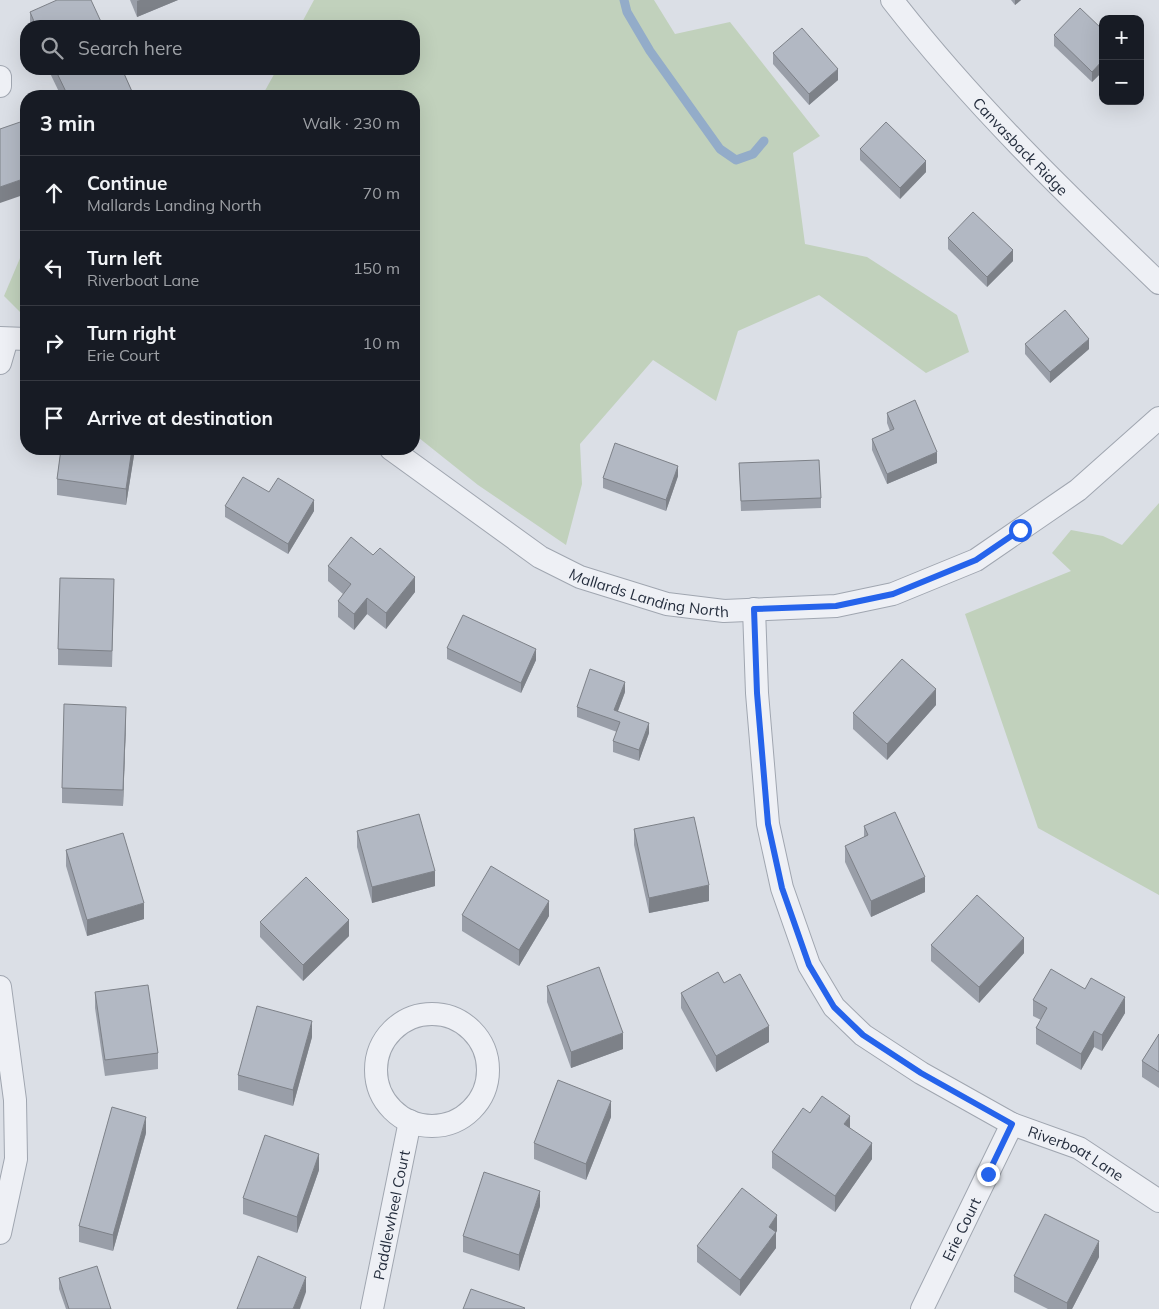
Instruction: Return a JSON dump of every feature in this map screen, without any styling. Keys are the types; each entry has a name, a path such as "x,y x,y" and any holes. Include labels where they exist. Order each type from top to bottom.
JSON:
{"street":[{"name":"Canvasback Ridge","path":"892,0 934,54 1040,168 1159,283"},
{"path":"0,77 0,86"},
{"path":"0,363 11,338"},
{"name":"Mallards Landing North","path":"399,455 540,557 580,577 667,604 724,611 836,606 893,594 976,560 1078,490 1159,418"},
{"name":"Riverboat Lane","path":"754,609 757,693 768,824 782,888 809,965 834,1007 863,1035 921,1073 1012,1124 1079,1148 1159,1201"},
{"path":"0,987 15,1100 16,1159 0,1233"},
{"path":"424,1014 443,1015 460,1021 475,1033 484,1050 488,1068 486,1086 478,1103 464,1116 447,1124 428,1126 410,1121 395,1111 383,1097 377,1080 377,1062 382,1045 393,1030 408,1019 424,1014"},
{"name":"Paddlewheel Court","path":"372,1309 410,1121"},
{"name":"Erie Court","path":"922,1309 1012,1124"}],"green space":[{"path":"314,0 654,0 675,34 730,22 820,136 793,153 805,244 867,257 957,315 969,352 926,373 819,295 738,331 716,401 653,360 580,444 582,484 566,545 478,485 420,439 420,90 265,90 274,75 420,75 420,20 303,20"},
{"path":"20,258 20,312 4,296"},
{"path":"1159,503 1159,895 1038,828 965,614 1071,571 1052,553 1071,530 1103,536 1122,545"}],"building":[{"path":"57,0 91,0 100,20 33,20 30,12"},
{"path":"1080,8 1099,26 1099,64 1092,72 1054,35"},
{"path":"802,28 838,69 809,94 773,53"},
{"path":"58,75 125,75 131,90 65,90"},
{"path":"20,122 20,180 0,187 0,129"},
{"path":"886,122 926,161 900,188 860,149"},
{"path":"973,212 1013,250 987,277 948,238"},
{"path":"1065,310 1089,339 1050,372 1025,344"},
{"path":"915,400 937,452 887,474 872,439 894,429 887,413"},
{"path":"615,443 678,466 666,500 603,478"},
{"path":"60,455 131,455 126,489 57,479"},
{"path":"819,460 821,498 741,501 739,463"},
{"path":"243,477 269,492 278,478 314,500 288,544 225,506"},
{"path":"351,537 373,555 380,548 415,577 386,613 367,598 354,614 338,601 351,584 328,566"},
{"path":"60,578 114,579 112,651 58,649"},
{"path":"463,615 536,649 521,683 447,648"},
{"path":"902,659 936,689 887,744 853,713"},
{"path":"590,669 625,682 614,710 649,723 639,750 613,741 620,722 577,707"},
{"path":"64,704 126,707 123,790 62,788"},
{"path":"895,812 925,877 871,901 845,846 868,835 864,826"},
{"path":"419,814 435,871 372,887 357,831"},
{"path":"694,817 709,885 649,898 634,829"},
{"path":"123,833 144,903 87,920 66,850"},
{"path":"491,866 549,901 519,950 462,915"},
{"path":"306,877 349,920 303,965 260,922"},
{"path":"977,895 1024,938 979,987 931,945"},
{"path":"599,967 623,1033 571,1052 547,986"},
{"path":"1051,969 1085,989 1091,978 1125,997 1102,1035 1094,1031 1081,1054 1036,1028 1047,1008 1033,1000"},
{"path":"718,972 724,983 740,974 769,1026 716,1056 681,993"},
{"path":"148,985 158,1053 105,1060 95,992"},
{"path":"257,1006 312,1021 293,1090 238,1075"},
{"path":"1159,1034 1159,1072 1142,1061"},
{"path":"558,1080 611,1101 586,1164 534,1143"},
{"path":"822,1096 850,1116 844,1124 872,1143 835,1196 772,1152 803,1108 810,1113"},
{"path":"112,1107 146,1117 113,1235 79,1226"},
{"path":"265,1135 319,1154 297,1217 243,1198"},
{"path":"484,1172 540,1191 519,1255 463,1236"},
{"path":"742,1188 777,1215 769,1227 776,1232 740,1280 697,1246"},
{"path":"1045,1214 1099,1241 1067,1303 1014,1276"},
{"path":"258,1256 306,1277 293,1309 237,1309"},
{"path":"97,1266 111,1309 69,1309 59,1278"},
{"path":"471,1289 525,1308 463,1309"}],"waterway":[{"path":"624,0 627,12 650,51 720,149 736,160 753,154 764,141"}],"route":[{"path":"988,1174 1012,1124 921,1073 863,1035 834,1007 809,965 782,888 768,824 757,693 754,609 836,606 893,594 976,560 1020,530"}]}
